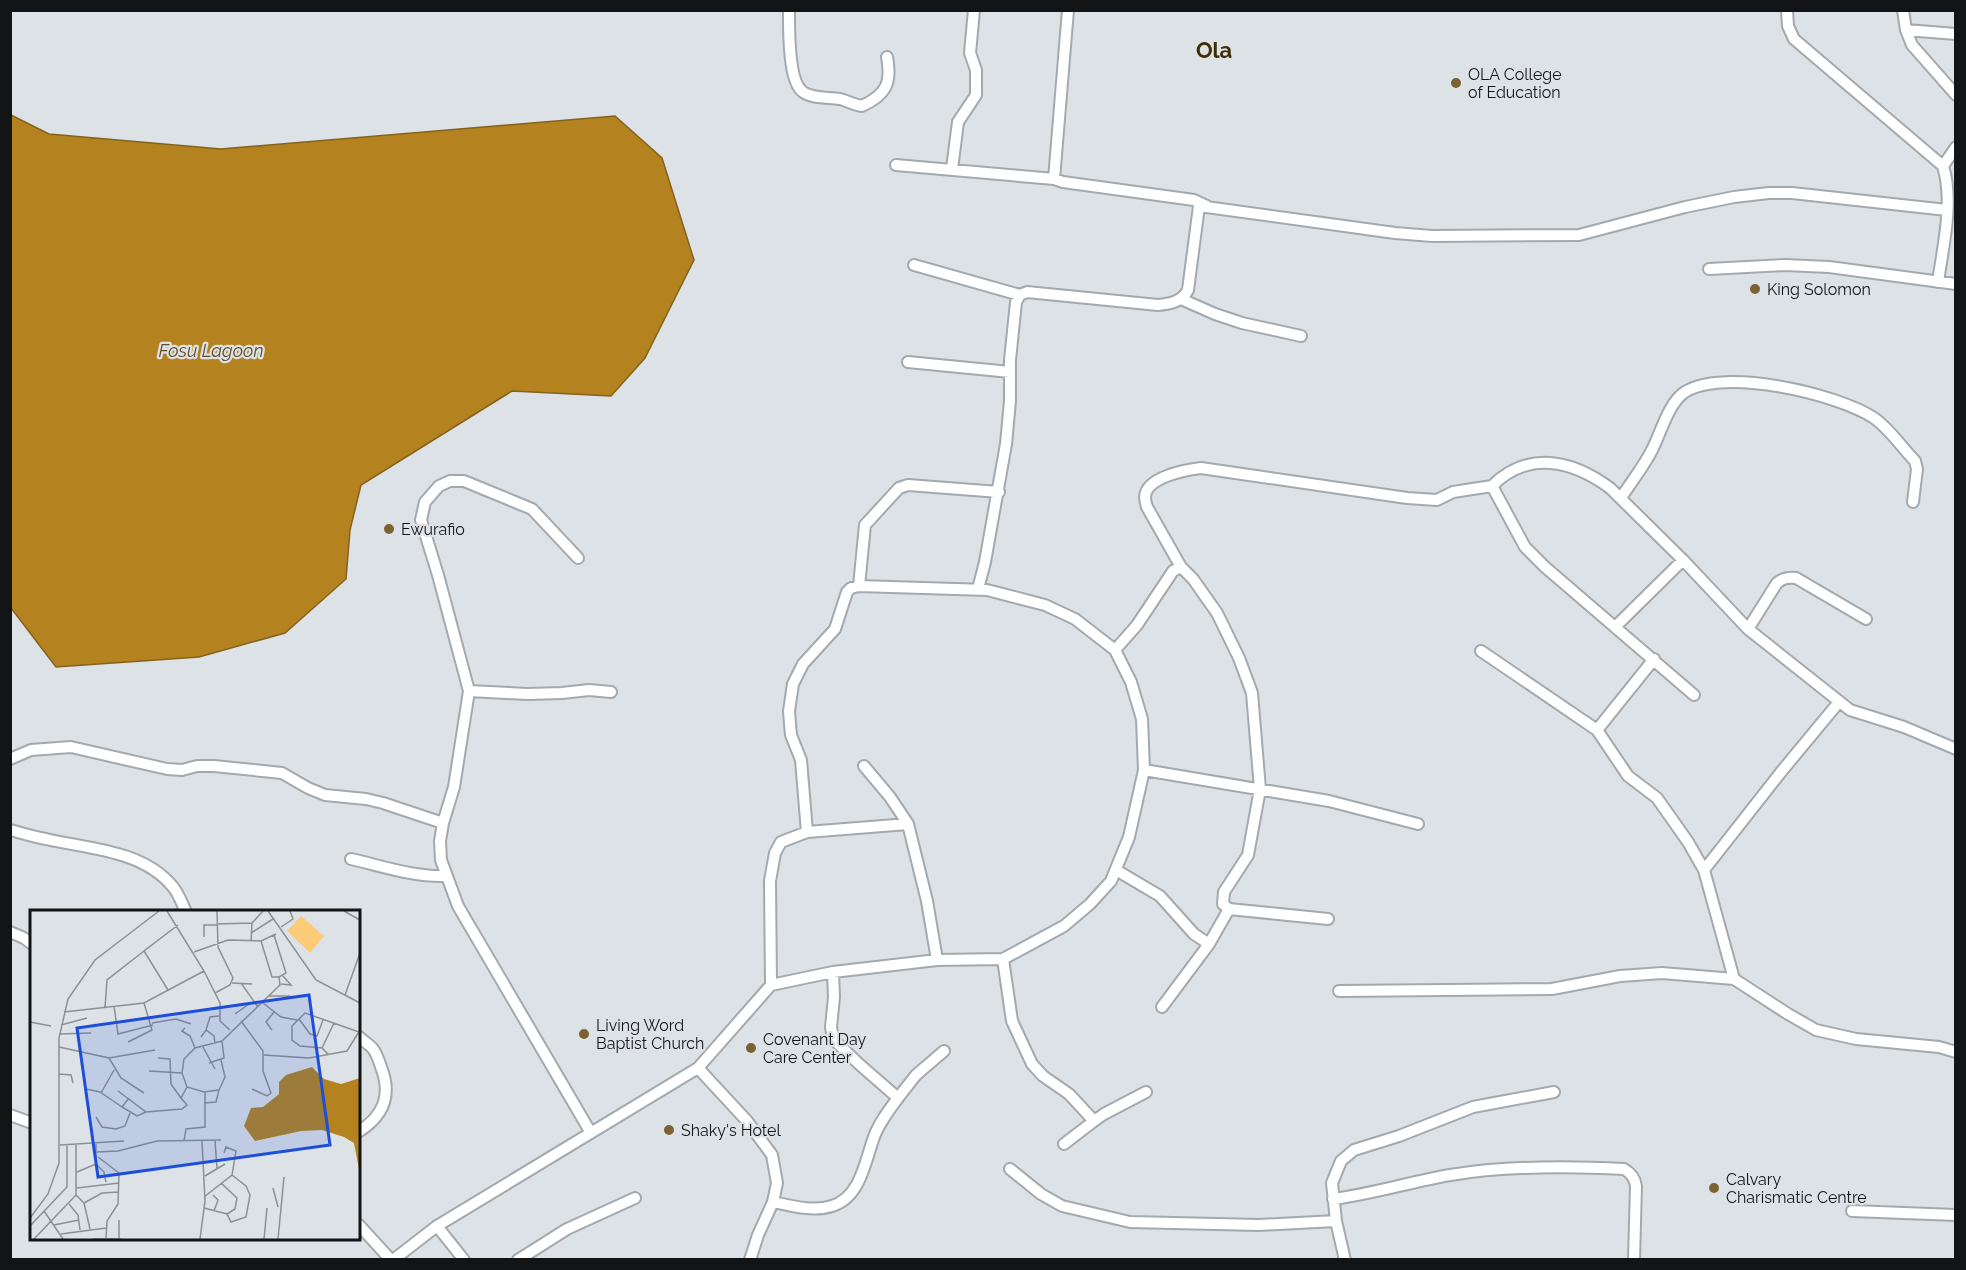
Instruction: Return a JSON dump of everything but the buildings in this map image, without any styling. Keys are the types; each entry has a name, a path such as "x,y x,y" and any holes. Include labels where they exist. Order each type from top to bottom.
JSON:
{"street":[{"path":"789,10 790,56 801,91 862,106 876,99 885,89 890,72 887,57"},
{"path":"952,169 958,122 976,95 976,70 970,53 974,10"},
{"path":"1054,179 1068,10"},
{"path":"1787,10 1788,26 1794,39 1943,166 1946,174 1947,210 1938,282"},
{"path":"1903,10 1906,30 1912,45 1956,95"},
{"path":"1906,30 1956,34"},
{"path":"1943,166 1956,147"},
{"path":"896,165 1054,179 1194,200 1207,206"},
{"path":"978,589 986,562 999,492 1011,401 1010,372 1016,302 1020,295 1027,292 1158,305 1181,299 1188,290 1199,206 1395,233 1443,236 1579,235 1685,207 1768,193 1811,195 1947,210"},
{"path":"914,265 1020,295"},
{"path":"1709,269 1785,265 1829,267 1956,284"},
{"path":"1181,299 1242,323 1301,336"},
{"path":"908,362 1010,372"},
{"path":"1621,498 1653,448 1677,400 1684,393 1716,384 1740,382 1778,385 1857,409 1874,418 1915,461 1917,470 1913,502"},
{"path":"1328,919 1230,909 1223,904 1224,892 1248,855 1260,789 1252,693 1239,658 1216,613 1182,567 1147,507 1144,496 1149,486 1183,470 1201,468 1407,498 1437,500 1453,492 1492,486 1510,471 1530,463 1545,462 1567,466 1599,480 1621,498 1748,629 1839,702 1850,710 1904,727 1956,749"},
{"path":"578,558 532,509 464,481 450,481 431,494 425,502 421,520 469,691 454,787 440,842 445,876 458,906 591,1132"},
{"path":"858,586 865,525 899,488 909,485 999,492"},
{"path":"1492,486 1525,547 1694,695"},
{"path":"1615,627 1683,560"},
{"path":"1115,650 1137,625 1173,571 1182,567"},
{"path":"1748,629 1776,583 1783,578 1790,577 1796,578 1866,619"},
{"path":"360,1226 392,1260 437,1226 698,1068 771,985 833,972 937,960 1004,959 1064,926 1090,904 1111,881 1130,837 1144,770 1142,718 1131,682 1115,650 1075,619 1045,605 978,589 858,586 851,588 847,592 835,629 803,664 793,684 789,711 791,735 801,760 807,832"},
{"path":"1481,651 1597,730 1628,776 1657,798 1688,842 1704,870 1734,979"},
{"path":"1597,730 1654,659"},
{"path":"469,691 527,694 589,690 610,692"},
{"path":"1704,870 1839,702"},
{"path":"10,759 31,750 71,747 167,770 214,766 282,773 325,795 383,803 443,823"},
{"path":"864,766 890,797 908,824 927,901 937,960"},
{"path":"1144,770 1329,801 1418,824"},
{"path":"771,985 770,881 775,853 782,842 807,832 908,824"},
{"path":"10,830 130,858 151,867 174,888 185,910"},
{"path":"351,859 412,874 429,877 445,876"},
{"path":"1116,870 1160,896 1194,934 1209,944"},
{"path":"1162,1006 1209,944 1230,909"},
{"path":"10,932 30,942"},
{"path":"1004,959 1012,1021 1032,1064 1043,1076 1069,1094 1094,1121"},
{"path":"833,972 834,997 831,1027 833,1039 898,1098"},
{"path":"1339,991 1552,989 1620,976 1662,973 1734,979 1816,1030 1857,1039 1939,1047 1956,1052"},
{"path":"360,1038 373,1049 378,1057 386,1084 385,1099 377,1117 360,1130"},
{"path":"773,1202 802,1208 831,1207 843,1202 858,1184 874,1136 886,1115 916,1075 944,1051"},
{"path":"698,1068 747,1121 772,1155 777,1182 773,1202 750,1260"},
{"path":"1064,1144 1094,1121 1146,1092"},
{"path":"1345,1260 1336,1221 1332,1183 1341,1161 1354,1150 1399,1136 1473,1107 1554,1092"},
{"path":"10,1114 30,1122"},
{"path":"1010,1169 1041,1194 1062,1206 1130,1222 1259,1225 1336,1221"},
{"path":"1333,1199 1376,1193 1451,1175 1544,1169 1624,1169 1630,1172 1635,1179 1636,1186 1634,1260"},
{"path":"518,1260 567,1229 635,1198"},
{"path":"1852,1211 1956,1215"},
{"path":"437,1226 464,1260"}],"water":[{"name":"Fosu Lagoon","path":"11,115 49,134 221,149 615,116 662,158 694,260 645,358 611,396 512,391 361,485 350,530 346,579 285,633 199,657 56,667 11,608"}],"place":[{"name":"OLA College of Education","path":"1456,83"},
{"name":"King Solomon","path":"1755,289"},
{"name":"Ewurafio","path":"389,529"},
{"name":"Living Word Baptist Church","path":"584,1034"},
{"name":"Covenant Day Care Center","path":"751,1048"},
{"name":"Shaky's Hotel","path":"669,1130"},
{"name":"Calvary Charismatic Centre","path":"1714,1188"}],"district":[{"name":"Ola","path":"1214,50"}]}
